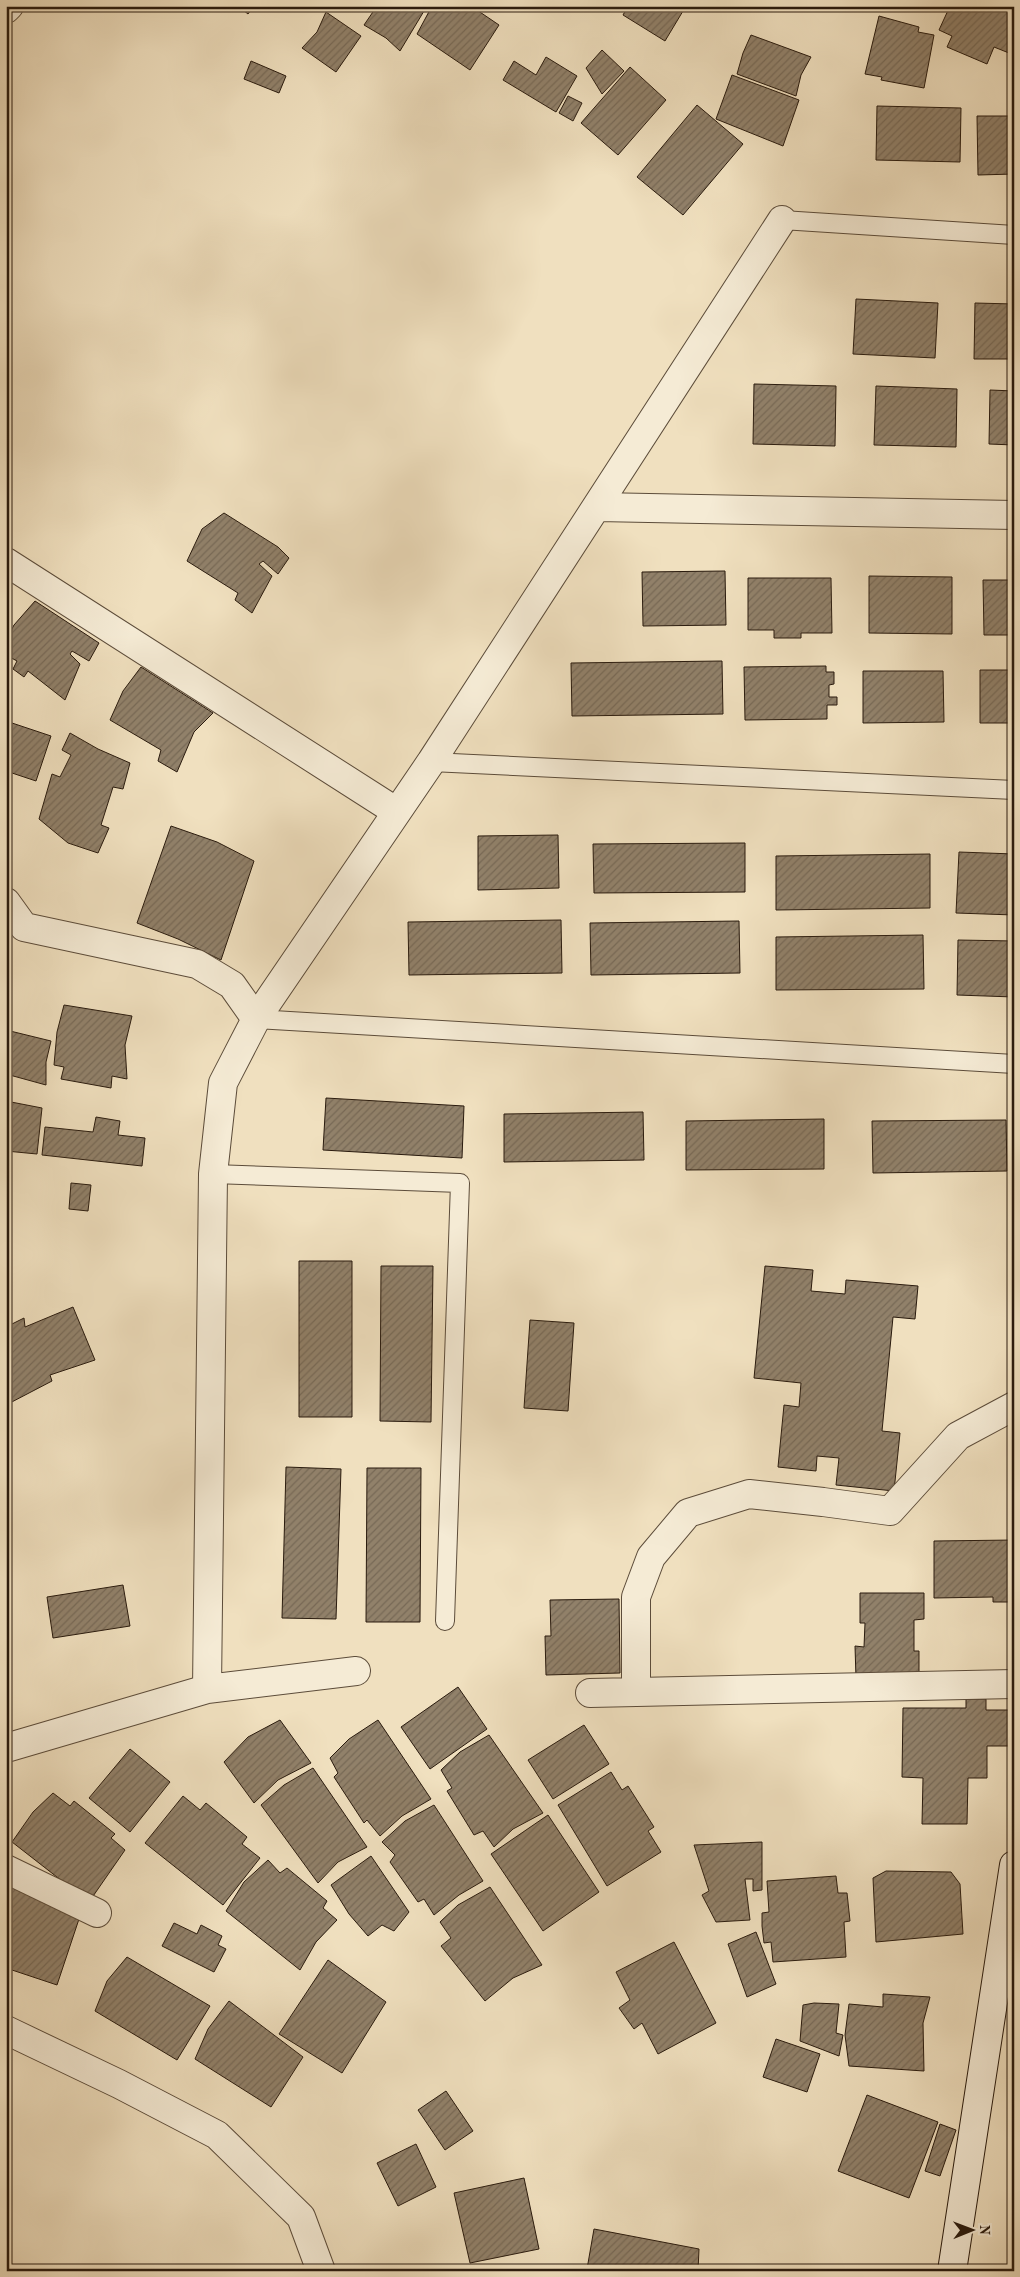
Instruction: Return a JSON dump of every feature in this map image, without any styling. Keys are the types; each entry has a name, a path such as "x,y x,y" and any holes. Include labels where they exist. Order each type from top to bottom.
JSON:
{"street":[{"path":"6,9 9,6"},
{"path":"207,1689 213,1174 223,1084 256,1019 431,762 598,507 782,220"},
{"path":"598,507 1014,515"},
{"path":"6,562 397,812"},
{"path":"6,902 24,927 197,964 232,985 256,1019"},
{"path":"636,1692 636,1597 651,1557 688,1513 749,1494 890,1511 958,1436 1014,1406"},
{"path":"6,1748 207,1689 356,1671"},
{"path":"590,1693 1014,1684"},
{"path":"952,2271 1014,1865"},
{"path":"6,1869 97,1913"},
{"path":"6,2030 119,2084 217,2135 301,2217 321,2271"}],"lane":[{"path":"782,220 1014,235"},
{"path":"431,762 1014,790"},
{"path":"256,1019 1014,1064"},
{"path":"213,1174 460,1183 444,1621"}],"building":[{"path":"238,6 254,6 248,14"},
{"path":"377,6 427,6 400,51 386,38 364,25"},
{"path":"432,6 471,6 499,25 470,70 417,34"},
{"path":"628,6 686,6 665,41 623,15"},
{"path":"950,6 1014,6 1014,55 994,47 987,64 947,47 952,36 939,30"},
{"path":"326,12 361,36 336,72 302,48 317,32"},
{"path":"879,16 919,27 918,32 934,35 924,88 881,80 882,77 865,74"},
{"path":"751,35 811,57 801,75 796,96 737,74"},
{"path":"602,50 624,71 602,94 586,68"},
{"path":"546,57 577,76 556,112 503,80 514,61 536,75"},
{"path":"251,61 286,76 279,93 244,79"},
{"path":"630,67 666,100 618,155 581,123"},
{"path":"732,75 799,100 783,146 716,119"},
{"path":"568,96 582,103 573,121 559,113"},
{"path":"697,105 743,144 683,215 637,177"},
{"path":"877,106 961,108 960,162 876,160"},
{"path":"977,116 1014,116 1014,174 978,175"},
{"path":"856,299 938,303 935,358 853,354"},
{"path":"975,303 1014,304 1014,359 974,359"},
{"path":"754,384 836,386 835,446 753,444"},
{"path":"876,386 957,389 956,447 874,445"},
{"path":"990,390 1014,391 1014,445 989,444"},
{"path":"224,513 278,547 289,558 278,574 263,561 259,564 272,576 252,613 235,600 238,593 187,561 202,529"},
{"path":"725,571 726,625 643,626 642,572"},
{"path":"869,576 952,577 952,634 869,633"},
{"path":"748,578 831,578 832,633 801,633 801,638 774,638 774,630 748,630"},
{"path":"983,580 1014,580 1014,635 984,635"},
{"path":"35,601 99,643 89,661 72,651 70,654 80,664 65,700 28,671 24,677 13,669 17,661 6,655 6,640 14,625"},
{"path":"722,661 723,714 572,716 571,663"},
{"path":"826,666 826,672 834,672 834,684 829,685 829,697 837,697 837,705 827,705 827,719 745,720 744,667"},
{"path":"141,667 213,713 194,732 177,772 158,761 161,750 110,720 123,691"},
{"path":"980,670 1014,670 1014,723 980,723"},
{"path":"863,671 943,671 944,722 863,723"},
{"path":"6,721 51,736 36,781 6,771"},
{"path":"70,733 98,749 130,763 123,789 113,787 101,825 109,828 98,853 68,843 39,819 52,774 60,777 71,755 62,750"},
{"path":"171,826 217,842 254,861 221,960 178,939 137,923"},
{"path":"558,835 559,888 478,890 478,836"},
{"path":"745,843 745,892 594,893 593,844"},
{"path":"959,852 1014,854 1014,915 956,913"},
{"path":"930,854 930,908 776,910 776,856"},
{"path":"561,920 562,973 409,975 408,922"},
{"path":"739,921 740,973 591,975 590,923"},
{"path":"923,935 924,989 776,990 776,937"},
{"path":"958,940 1014,941 1014,997 957,995"},
{"path":"64,1005 132,1016 125,1045 127,1079 112,1076 111,1088 61,1079 64,1067 54,1065 57,1032"},
{"path":"6,1030 51,1041 46,1062 46,1085 6,1074"},
{"path":"326,1098 464,1106 462,1158 323,1150"},
{"path":"6,1101 42,1108 37,1154 6,1151"},
{"path":"643,1112 644,1160 504,1162 504,1114"},
{"path":"96,1117 120,1121 118,1135 145,1138 142,1166 42,1155 45,1127 93,1132"},
{"path":"824,1119 824,1169 686,1170 686,1121"},
{"path":"1006,1120 1007,1171 873,1173 872,1121"},
{"path":"71,1183 91,1185 88,1211 69,1209"},
{"path":"299,1261 352,1261 352,1417 299,1417"},
{"path":"381,1266 433,1266 431,1422 380,1421"},
{"path":"765,1266 813,1270 811,1291 845,1294 846,1280 918,1286 915,1319 893,1317 882,1431 900,1433 894,1491 836,1485 839,1458 817,1456 816,1471 778,1467 784,1405 799,1407 801,1383 754,1378"},
{"path":"73,1307 95,1360 50,1375 52,1381 6,1405 6,1327 24,1318 25,1327"},
{"path":"530,1320 574,1323 568,1411 524,1408"},
{"path":"286,1467 341,1469 336,1619 282,1618"},
{"path":"367,1468 421,1468 420,1622 366,1622"},
{"path":"1014,1540 1014,1602 993,1602 993,1597 934,1598 934,1541"},
{"path":"123,1585 130,1626 53,1638 47,1597"},
{"path":"860,1593 924,1593 924,1619 914,1620 914,1651 919,1651 919,1678 856,1678 855,1646 864,1647 865,1623 860,1623"},
{"path":"619,1599 620,1673 546,1675 545,1636 551,1636 550,1600"},
{"path":"458,1687 487,1729 430,1769 401,1727"},
{"path":"966,1699 986,1699 986,1710 1014,1710 1014,1746 987,1746 987,1778 968,1778 967,1824 922,1824 923,1778 902,1777 903,1708 966,1708"},
{"path":"280,1720 311,1763 278,1780 254,1803 224,1762 248,1737"},
{"path":"378,1720 431,1799 402,1816 380,1836 367,1820 364,1823 334,1777 338,1773 330,1758 349,1739"},
{"path":"584,1725 609,1764 553,1799 528,1760"},
{"path":"489,1735 543,1813 513,1829 494,1847 483,1831 474,1835 447,1791 452,1788 441,1770 460,1752"},
{"path":"130,1749 170,1782 130,1832 89,1798"},
{"path":"313,1768 367,1847 338,1862 318,1883 261,1805 284,1785"},
{"path":"611,1772 622,1790 628,1786 654,1827 648,1831 661,1852 607,1886 558,1805"},
{"path":"53,1793 70,1806 74,1801 115,1834 111,1838 125,1850 89,1902 12,1842 33,1812"},
{"path":"183,1796 200,1810 206,1803 247,1837 242,1844 260,1858 223,1905 145,1843"},
{"path":"434,1805 483,1881 459,1895 434,1915 424,1899 418,1902 390,1862 395,1855 382,1842 405,1821"},
{"path":"548,1815 599,1892 543,1931 491,1854"},
{"path":"762,1842 762,1890 753,1891 753,1879 745,1879 750,1920 716,1922 702,1895 709,1891 694,1845"},
{"path":"371,1856 409,1912 394,1931 382,1925 368,1936 349,1914 331,1885"},
{"path":"268,1860 280,1873 287,1868 327,1901 323,1908 337,1920 316,1942 300,1970 226,1911 244,1882"},
{"path":"886,1871 951,1872 960,1884 963,1934 876,1942 873,1878"},
{"path":"836,1876 838,1893 847,1893 850,1921 844,1922 846,1957 773,1962 771,1942 764,1943 762,1926 762,1913 769,1912 767,1881"},
{"path":"6,1885 80,1916 57,1985 6,1968"},
{"path":"490,1887 542,1965 513,1978 485,2001 441,1946 451,1938 440,1922 458,1905"},
{"path":"174,1923 197,1934 201,1925 222,1936 218,1945 226,1949 214,1972 162,1946"},
{"path":"756,1932 776,1984 747,1997 728,1944"},
{"path":"674,1942 716,2023 658,2054 642,2023 634,2029 619,2008 630,2000 616,1972"},
{"path":"127,1957 210,2006 177,2060 95,2011 107,1981"},
{"path":"328,1960 386,2002 342,2073 279,2034"},
{"path":"883,1994 930,1997 923,2023 924,2071 849,2066 845,2035 849,2004 883,2007"},
{"path":"229,2001 303,2057 271,2107 195,2059 208,2029"},
{"path":"814,2003 839,2004 836,2033 843,2035 839,2056 800,2041 803,2005"},
{"path":"776,2039 820,2054 807,2092 763,2077"},
{"path":"446,2091 473,2131 445,2150 418,2110"},
{"path":"867,2095 938,2122 909,2198 838,2171"},
{"path":"940,2124 956,2130 940,2176 925,2171"},
{"path":"416,2144 436,2187 398,2206 377,2163"},
{"path":"524,2178 539,2249 470,2263 454,2193"},
{"path":"594,2229 699,2249 698,2271 587,2269"}]}
